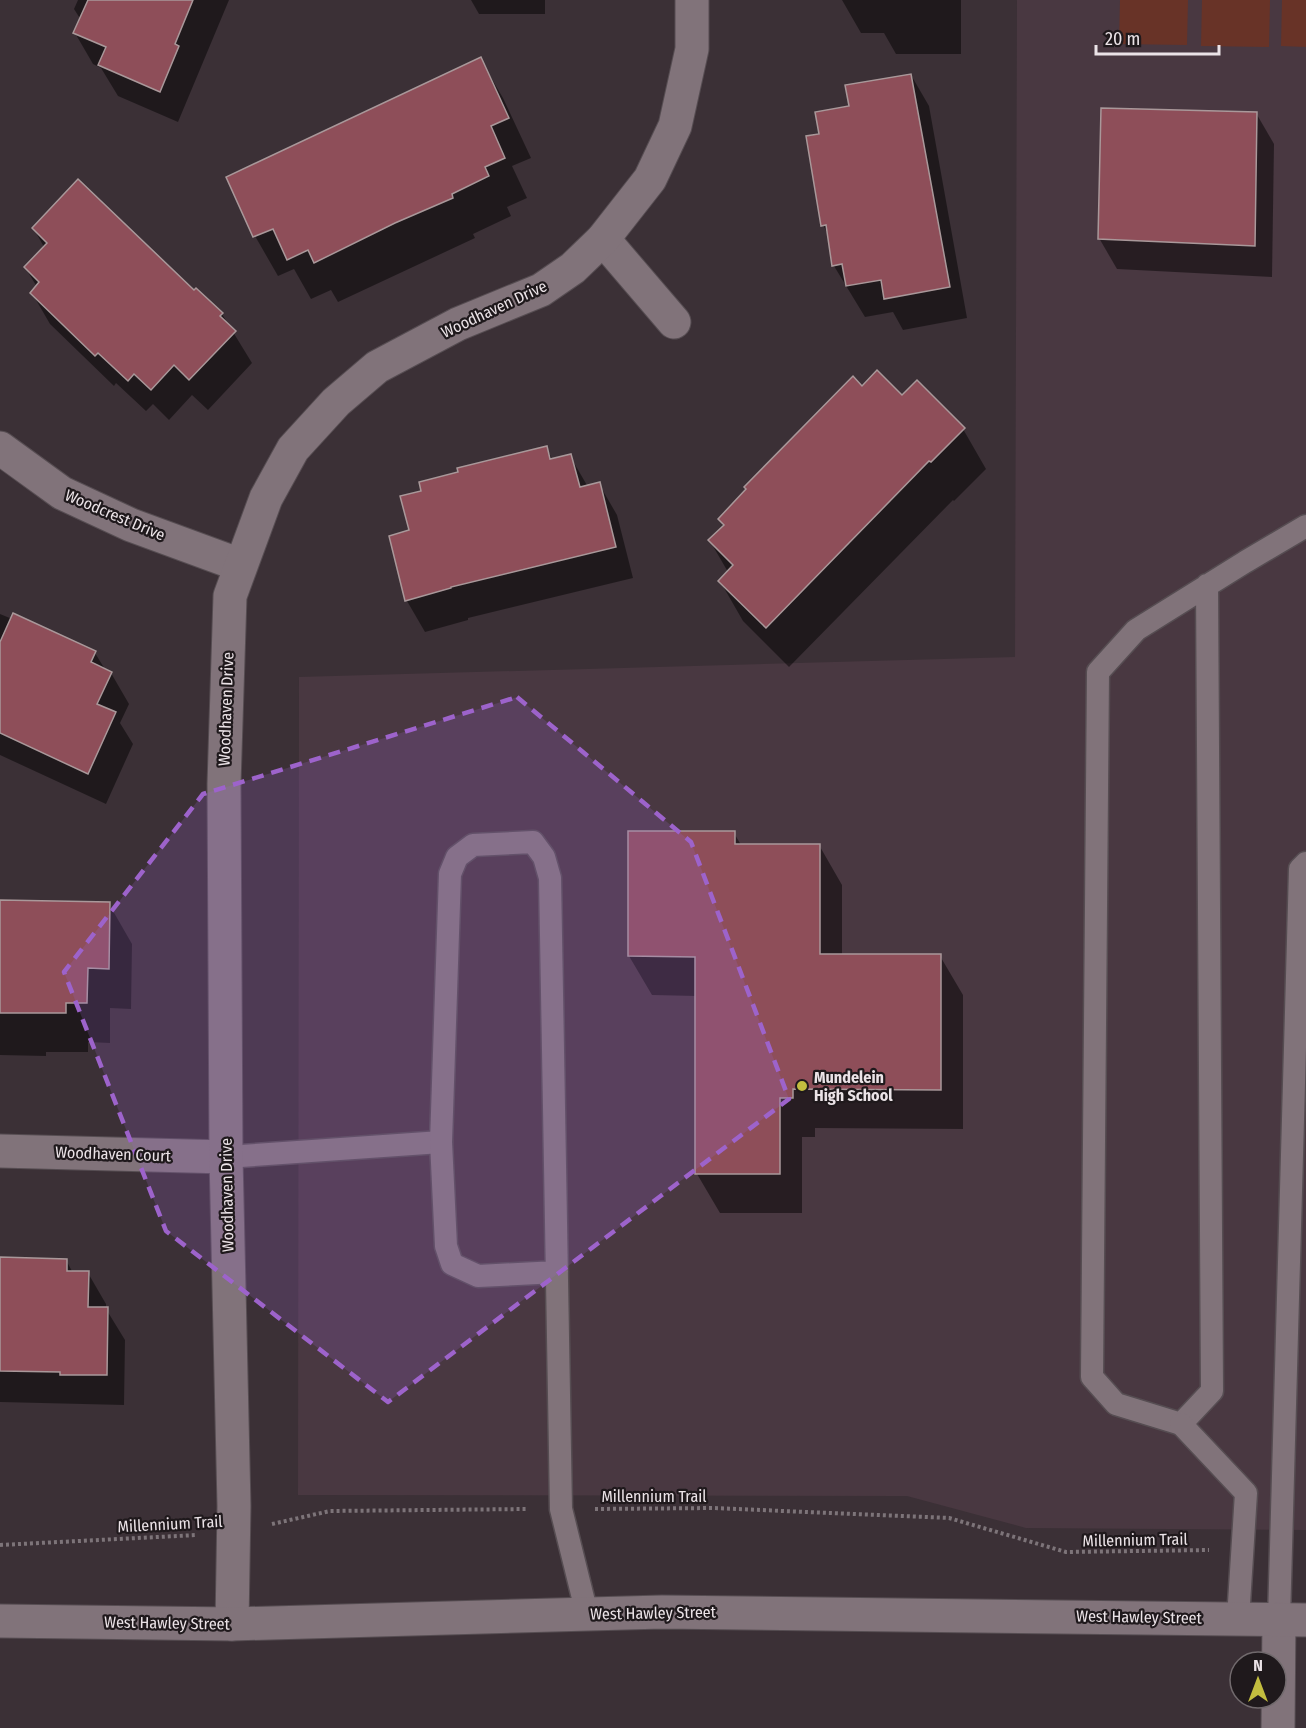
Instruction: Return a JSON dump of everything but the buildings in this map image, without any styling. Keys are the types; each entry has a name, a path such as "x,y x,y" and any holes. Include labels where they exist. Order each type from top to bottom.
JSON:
{"street":[{"name":"Woodhaven Drive","path":"232,1624 234,1533 226,1157 224,784 230,596 266,498 293,449 336,402 377,367 458,324 541,290 573,268 603,239 650,179 675,126 692,49 692,0"},
{"path":"603,239 674,322"},
{"name":"Woodcrest Drive","path":"0,448 62,493 131,525 240,565"},
{"name":"Woodhaven Court","path":"0,1151 226,1157"},
{"name":"West Hawley Street","path":"0,1621 232,1624 662,1612 1293,1619"},
{"path":"1278,1728 1293,1619"}],"lane":[{"path":"1238,1619 1246,1493 1181,1424 1116,1404 1092,1377 1098,672 1136,630 1306,526"},
{"path":"1181,1424 1212,1391 1207,585"},
{"path":"557,1272 478,1276 452,1264 446,1246 441,1142 450,874 457,857 472,845 533,842 544,857 550,878 557,1272 561,1509 587,1614"},
{"path":"1293,1619 1300,869 1306,863"},
{"path":"226,1157 441,1142"}],"path":[{"name":"Millennium Trail","path":"0,1545 234,1533 330,1511 713,1508 949,1518 1066,1552 1197,1551 1244,1546"}],"highlighted area":[{"path":"517,697 691,842 789,1099 612,1235 388,1402 166,1231 64,972 203,794"}],"shaded area":[{"name":"Mundelein High School","path":"1017,0 1306,0 1306,1530 1026,1528 907,1496 298,1495 299,677 1015,657"},
{"path":"1120,0 1188,0 1187,45 1119,44"},
{"path":"1202,0 1270,0 1269,47 1201,46"},
{"path":"1282,0 1306,0 1306,47 1281,46"}],"place":[{"name":"Mundelein High School","path":"802,1086"}]}
